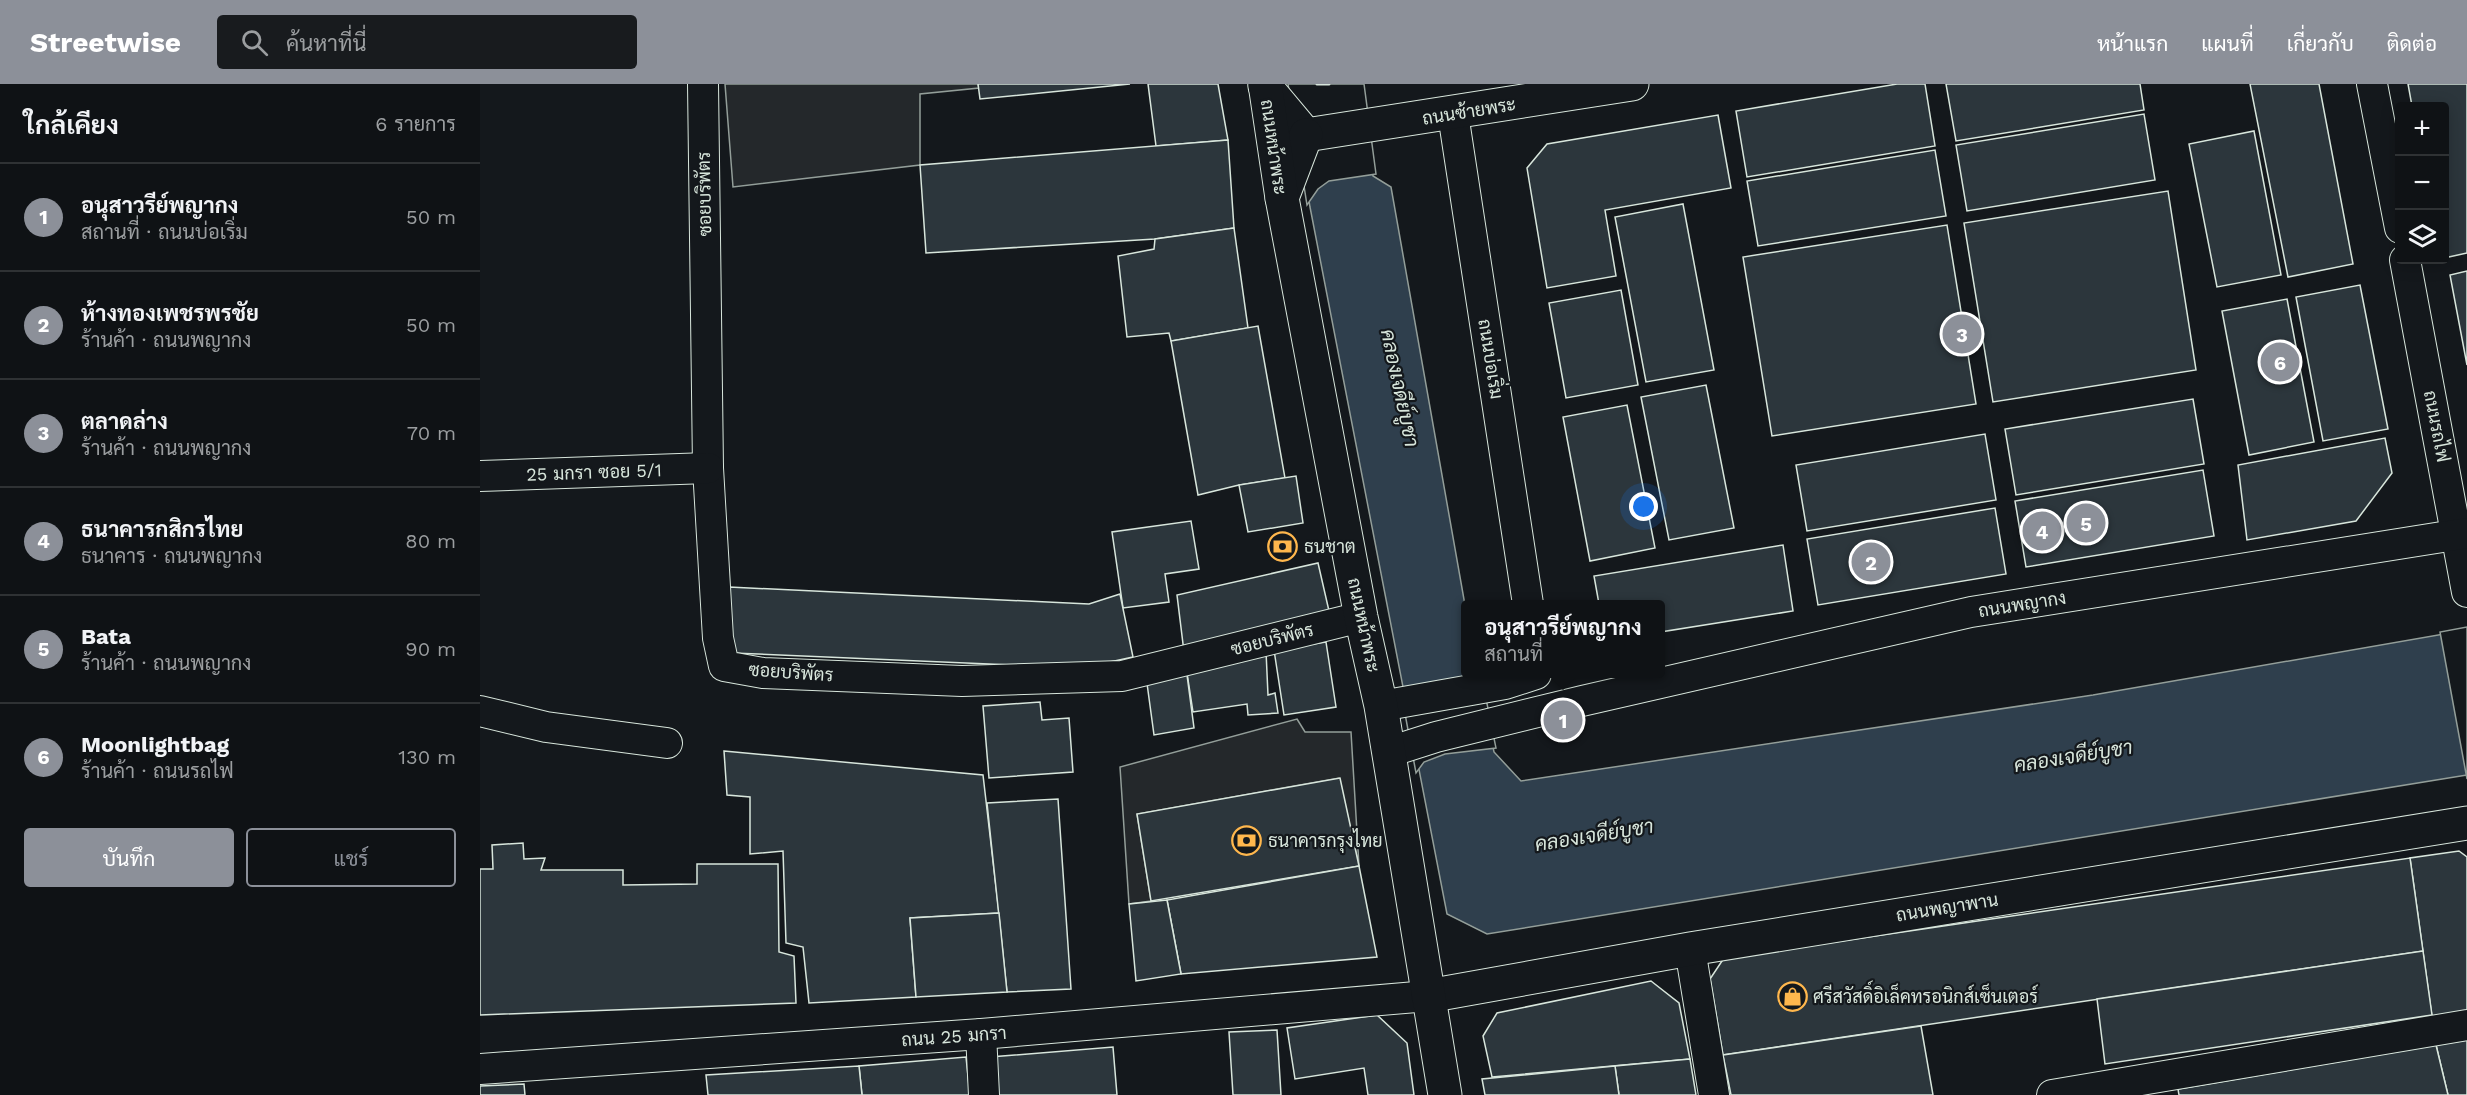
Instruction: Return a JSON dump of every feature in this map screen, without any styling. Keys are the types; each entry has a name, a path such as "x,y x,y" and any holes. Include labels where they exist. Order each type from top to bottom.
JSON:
{"main road":[{"name":"ถนนซ้ายพระ","path":"1306,135 1632,84"},
{"path":"1265,85 1306,135 1282,198"},
{"name":"ถนนหน้าพระ","path":"1265,85 1282,198 1361,617 1394,704 1389,752 1445,1095"},
{"name":"ถนนพญาพาน","path":"1428,996 1690,949 2467,823"}],"street":[{"name":"ซอยบริพัตร","path":"703,84 708,468 717,638 724,666 763,673 962,681 1122,676 1361,617"},
{"path":"2372,84 2396,210"},
{"name":"ถนนบ่อเริ่ม","path":"1441,115 1527,600"},
{"name":"ถนนรถไฟ","path":"2406,264 2462,534 2467,592"},
{"name":"25 มกรา ซอย 5/1","path":"480,476 708,468"},
{"name":"ถนนพญากง","path":"1389,752 1436,737 1582,701 1971,612 2462,534"},
{"path":"1394,704 1505,684 1524,678"},
{"path":"1547,678 1582,701"},
{"path":"480,711 546,727 667,743"},
{"path":"1690,949 1714,1095"},
{"name":"ถนน 25 มกรา","path":"480,1069 981,1034 1428,996"},
{"path":"2052,1095 2467,1025"},
{"path":"981,1034 984,1095"}],"shaded area":[{"path":"725,84 978,84 979,88 920,94 920,165 733,187"},
{"path":"1297,719 1305,732 1351,732 1359,866 1339,778 1137,814 1151,901 1129,904 1120,767"}],"water":[{"name":"คลองเจดีย์บูชา","path":"1291,84 1361,84 1373,176 1391,187 1464,600 1461,600 1461,678 1479,678 1494,752 1521,781 2093,695 2467,630 2467,775 1487,934 1447,914 1310,207"}],"pier":[{"path":"1288,84 1364,84 1376,174 1329,181 1318,189 1307,205"},
{"path":"2467,627 2467,779 2440,632"},
{"path":"1482,678 1496,748 1445,754 1424,762 1416,773 1401,692"}],"building":[{"path":"978,84 1130,84 980,99"},
{"path":"1148,84 1218,84 1228,140 1156,146"},
{"path":"1897,84 1925,84 1935,146 1747,177 1736,111"},
{"path":"1946,84 2140,84 2144,110 1956,141"},
{"path":"2250,84 2319,84 2353,264 2288,277"},
{"path":"2408,84 2467,84 2467,253 2449,257 2449,102 2411,102"},
{"path":"2144,114 2155,180 1967,211 1956,145"},
{"path":"1718,115 1731,188 1605,210 1616,276 1547,288 1527,168 1547,144"},
{"path":"2254,131 2281,275 2217,287 2189,144"},
{"path":"1228,140 1234,228 1155,239 926,253 920,165"},
{"path":"1935,150 1946,216 1758,246 1747,181"},
{"path":"2168,191 2196,370 1993,402 1964,223"},
{"path":"1683,204 1714,370 1646,382 1615,217"},
{"path":"1947,225 1976,404 1772,436 1743,257"},
{"path":"1234,228 1248,328 1171,341 1169,333 1127,337 1118,256 1154,249 1155,239"},
{"path":"2467,271 2467,365 2450,275"},
{"path":"2360,285 2388,429 2323,441 2296,297"},
{"path":"1621,290 1638,385 1566,398 1549,303"},
{"path":"2287,299 2314,442 2249,455 2222,311"},
{"path":"1258,326 1285,478 1239,485 1198,495 1171,341"},
{"path":"1706,385 1734,528 1669,540 1641,397"},
{"path":"2193,399 2204,464 2016,495 2005,429"},
{"path":"1627,405 1655,548 1590,561 1563,417"},
{"path":"1985,434 1996,500 1807,531 1796,465"},
{"path":"2385,438 2392,473 2356,521 2247,540 2238,465"},
{"path":"2203,470 2214,536 2026,567 2015,501"},
{"path":"1296,476 1303,523 1248,532 1239,485"},
{"path":"1995,508 2006,574 1818,605 1807,539"},
{"path":"1191,521 1199,569 1165,574 1169,602 1123,608 1112,532"},
{"path":"1783,545 1793,611 1665,631 1665,600 1598,600 1594,576"},
{"path":"1318,563 1332,624 1185,660 1177,595"},
{"path":"729,587 1089,604 1120,594 1133,657 1082,668 732,653"},
{"path":"1326,642 1336,707 1284,715 1274,650"},
{"path":"1266,651 1268,695 1275,693 1278,713 1248,715 1247,704 1193,712 1185,660"},
{"path":"1187,675 1194,728 1154,735 1146,676"},
{"path":"1040,702 1042,720 1069,718 1073,772 989,778 983,706"},
{"path":"724,751 983,775 999,913 910,918 916,997 809,1003 803,947 786,943 783,851 750,854 750,797 727,795"},
{"name":"ธนาคารกรุงไทย","path":"1340,778 1359,866 1151,901 1137,814"},
{"path":"1058,799 1071,989 1007,992 987,803"},
{"path":"523,843 524,859 545,858 541,870 623,870 623,885 697,884 697,864 778,864 779,952 794,956 796,1003 480,1015 480,869 493,869 492,845"},
{"path":"2459,851 2467,857 2467,1019 2433,1024 2410,858"},
{"path":"2410,858 2423,951 1723,1055 1710,979 1724,958"},
{"path":"1359,866 1377,957 1181,974 1167,900"},
{"path":"1167,900 1181,974 1136,981 1129,904"},
{"path":"999,913 1007,992 916,997 910,918"},
{"path":"2423,951 2432,1015 2105,1064 2097,999"},
{"path":"1651,981 1679,1003 1690,1059 1492,1077 1483,1036 1497,1013"},
{"path":"1377,1015 1407,1043 1414,1095 1368,1095 1364,1068 1295,1079 1287,1028"},
{"path":"1921,1026 1933,1095 1731,1095 1723,1055"},
{"path":"1277,1030 1281,1095 1233,1095 1229,1032"},
{"path":"2467,1040 2467,1095 2448,1095 2436,1045"},
{"path":"2436,1045 2448,1095 2179,1095 2178,1089"},
{"path":"1113,1047 1117,1095 993,1095 990,1057"},
{"path":"966,1057 970,1095 862,1095 859,1066"},
{"path":"1690,1059 1696,1095 1619,1095 1615,1066"},
{"path":"859,1066 862,1095 708,1095 706,1075"},
{"path":"1615,1066 1619,1095 1485,1095 1482,1079"},
{"path":"524,1084 525,1095 480,1095 480,1086"}],"wall":[{"path":"1317,84 1329,84"}],"place":[{"name":"ตลาดล่าง","path":"1962,334"},
{"name":"Moonlightbag","path":"2280,362"},
{"name":"Bata","path":"2086,523"},
{"name":"ธนาคารกสิกรไทย","path":"2042,531"},
{"name":"ธนชาต","path":"1283,546"},
{"name":"ห้างทองเพชรพรชัย","path":"1871,562"},
{"name":"อนุสาวรีย์พญากง","path":"1563,720"},
{"name":"ธนาคารกรุงไทย","path":"1247,840"},
{"name":"ศรีสวัสดิ์อิเล็คทรอนิกส์เซ็นเตอร์","path":"1792,996"}]}
